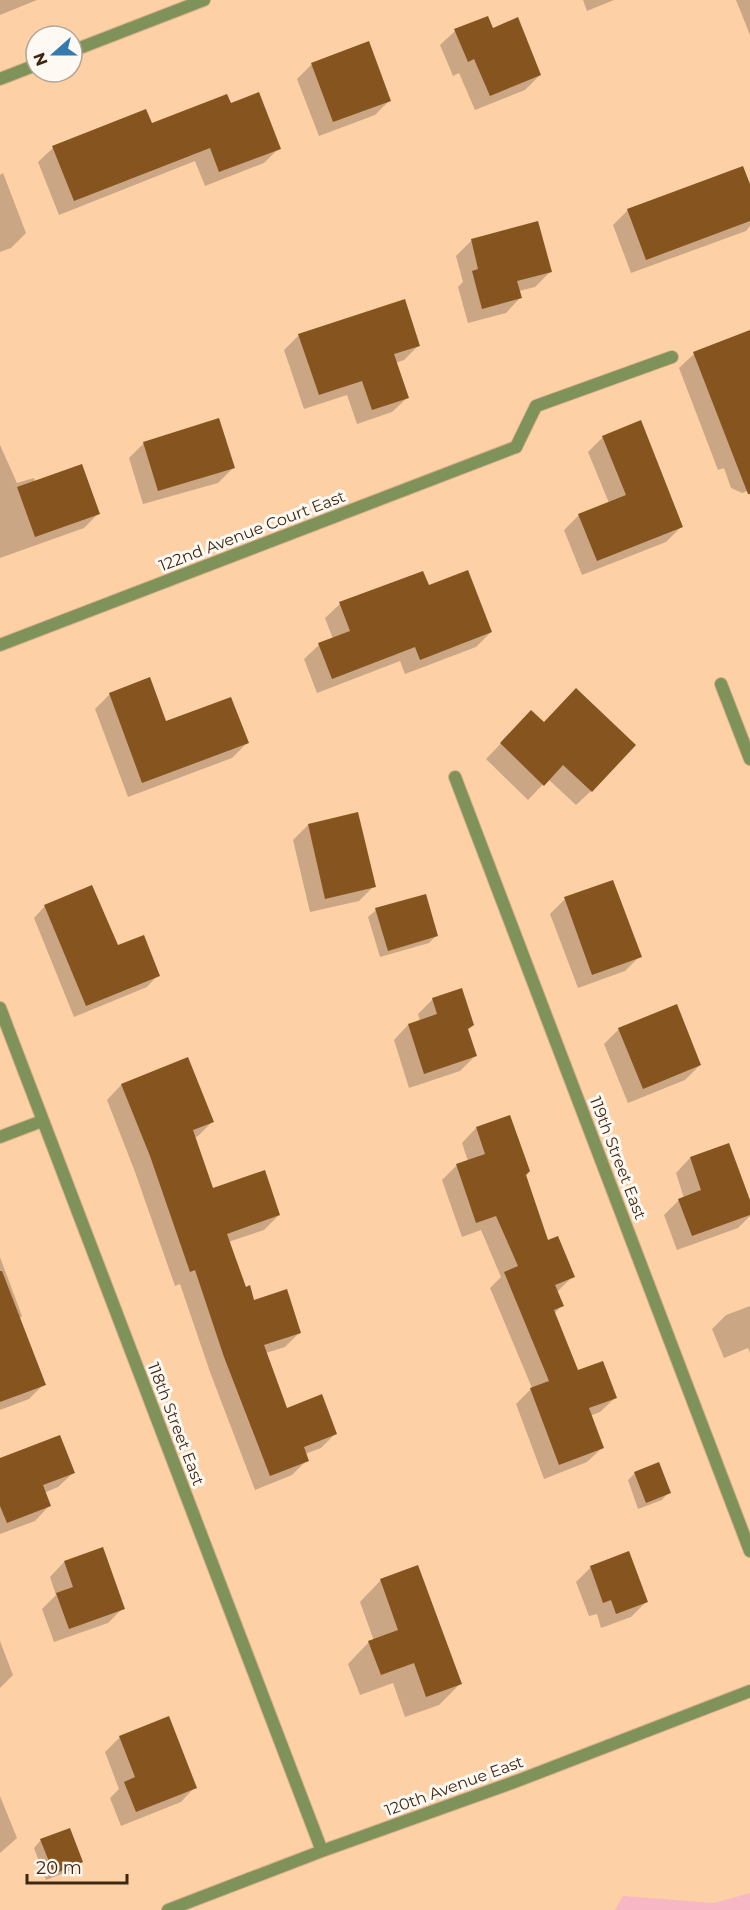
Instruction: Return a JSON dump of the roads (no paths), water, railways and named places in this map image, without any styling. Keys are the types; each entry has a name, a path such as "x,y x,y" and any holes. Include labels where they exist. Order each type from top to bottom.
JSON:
{"street":[{"path":"84,46 204,0"},
{"path":"0,79 24,70"},
{"name":"122nd Avenue Court East","path":"0,645 516,447 536,406 672,357"},
{"path":"721,684 750,759"},
{"name":"119th Street East","path":"455,777 750,1551"},
{"name":"118th Street East","path":"0,1008 322,1851"},
{"path":"0,1137 42,1121"},
{"name":"120th Avenue East","path":"168,1910 322,1851 517,1781 750,1691"}]}
